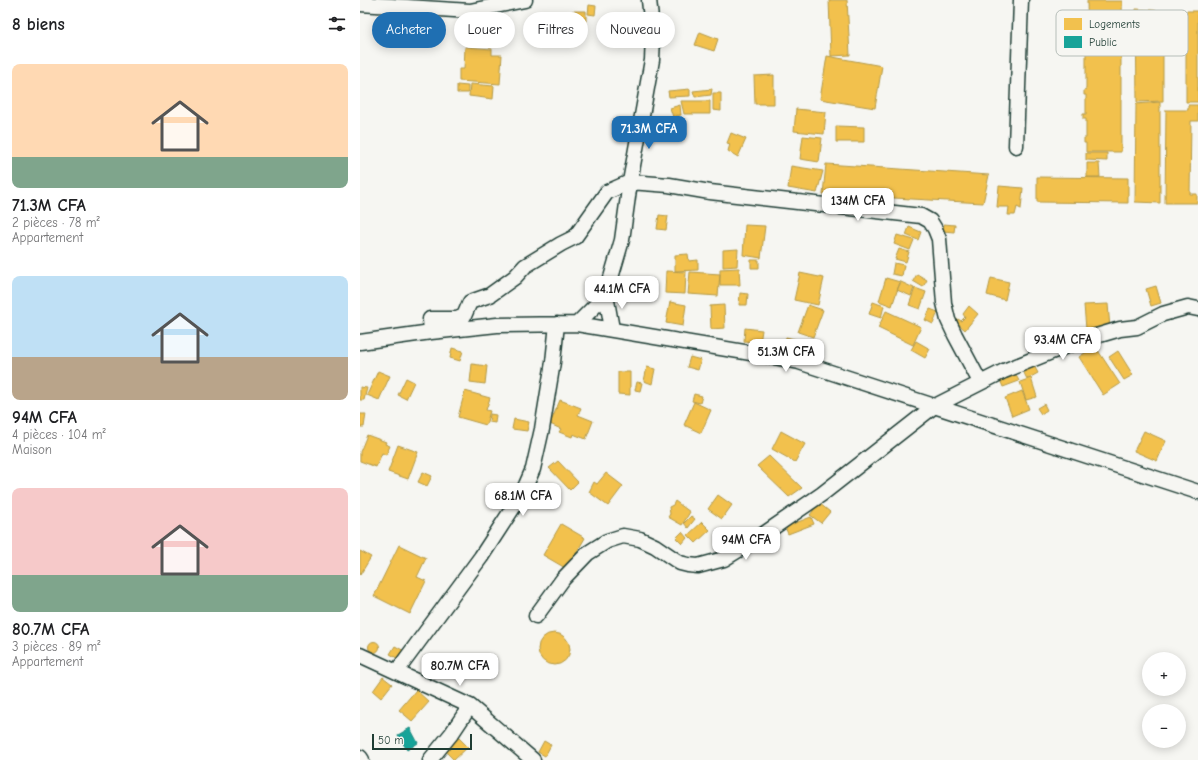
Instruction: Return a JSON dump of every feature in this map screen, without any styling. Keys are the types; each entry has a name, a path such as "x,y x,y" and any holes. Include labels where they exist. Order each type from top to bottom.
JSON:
{"street":[{"path":"360,4 470,11 526,0"},
{"path":"612,329 606,295 622,240 630,182 652,60 653,37 649,0"},
{"path":"1016,146 1021,0"},
{"path":"431,332 430,319 457,319 464,316 470,302 490,295 515,277 525,266 575,237 607,192 630,182 669,185 710,192 921,216 930,221 939,239 944,303 948,320 954,336 980,382"},
{"path":"577,324 606,295"},
{"path":"536,616 563,579 588,553 606,541 623,536 640,539 655,546 680,563 688,565 698,566 724,559 758,538 822,494 933,407 980,382 1076,342 1120,329 1137,327 1163,314 1188,307 1198,309"},
{"path":"397,671 481,556 520,497 526,485 533,469 542,429 553,362 557,324"},
{"path":"360,342 497,325 577,324 799,362 933,407 1198,492"},
{"path":"360,655 470,706 533,760"},
{"path":"430,760 452,733 470,706"}],"building: Logements":[{"path":"829,0 847,0 850,55 831,56"},
{"path":"1087,1 1122,1 1122,10 1087,10"},
{"path":"589,5 596,6 595,15 588,14"},
{"path":"572,11 586,11 586,12"},
{"path":"1188,11 1198,11 1198,102 1186,102"},
{"path":"700,32 718,39 714,51 695,45"},
{"path":"465,48 492,49 492,55 502,55 500,84 459,81 459,69 464,69"},
{"path":"827,56 882,66 875,108 820,99"},
{"path":"1086,56 1121,56 1121,152 1086,152 1086,143 1084,143 1084,138 1086,138 1086,119 1083,119 1083,114 1086,114 1086,95 1084,95 1084,90 1086,89"},
{"path":"1137,56 1163,56 1163,101 1137,102"},
{"path":"774,75 774,104 755,104 754,76"},
{"path":"470,84 494,86 493,99 469,96"},
{"path":"457,85 468,86 468,93 457,93"},
{"path":"690,89 690,96 669,97 668,91"},
{"path":"712,89 711,95 695,97 693,91"},
{"path":"713,93 721,93 721,111 713,110"},
{"path":"681,101 710,101 710,114 684,114"},
{"path":"1160,102 1160,203 1135,202 1136,104"},
{"path":"680,105 681,115 673,117 670,108"},
{"path":"1188,105 1198,105 1198,121 1191,121 1190,194 1197,194 1197,203 1165,203 1166,110 1188,110"},
{"path":"796,109 826,112 824,134 794,131"},
{"path":"836,126 864,127 864,142 836,142"},
{"path":"731,133 746,139 738,157 728,151 730,144 727,143"},
{"path":"803,136 822,138 819,162 800,159"},
{"path":"1086,153 1107,153 1107,161 1086,160"},
{"path":"1087,163 1099,163 1100,177 1087,177"},
{"path":"826,164 989,175 983,203 823,194"},
{"path":"791,166 823,171 817,193 788,188"},
{"path":"1037,177 1128,178 1128,203 1037,202"},
{"path":"999,186 1023,188 1021,209 1017,207 1015,215 1008,215 1009,207 997,207"},
{"path":"659,215 668,216 666,230 657,229"},
{"path":"944,224 955,225 954,232 943,231"},
{"path":"745,225 765,226 761,258 743,255"},
{"path":"909,227 921,232 918,240 906,235"},
{"path":"897,235 914,240 910,250 894,244"},
{"path":"738,249 737,266 723,267 723,250"},
{"path":"899,249 909,252 906,262 895,259"},
{"path":"688,254 689,261 698,260 698,270 675,271 675,255"},
{"path":"751,260 759,260 759,268 751,268"},
{"path":"894,263 904,265 902,276 892,274"},
{"path":"739,268 740,285 720,285 720,269"},
{"path":"666,271 686,272 685,294 665,293"},
{"path":"690,272 720,274 718,296 688,294"},
{"path":"800,273 824,278 818,305 794,300"},
{"path":"917,274 927,280 923,287 913,281"},
{"path":"886,278 900,282 892,306 879,301"},
{"path":"991,278 1009,282 1005,300 987,295"},
{"path":"901,282 914,288 911,296 897,290"},
{"path":"1156,286 1161,303 1151,306 1146,289"},
{"path":"915,288 926,292 920,309 909,305"},
{"path":"740,293 748,294 747,305 739,305"},
{"path":"670,302 686,305 683,326 666,323"},
{"path":"873,302 884,306 881,318 869,314"},
{"path":"1108,304 1110,328 1086,329 1084,305"},
{"path":"724,305 725,328 711,329 710,306"},
{"path":"808,305 823,310 813,337 798,332"},
{"path":"969,306 978,314 965,330 956,322 958,319 961,321 965,317 963,314"},
{"path":"930,309 938,312 933,324 925,320"},
{"path":"886,311 921,327 913,345 878,328"},
{"path":"745,328 762,330 760,343 744,341"},
{"path":"786,337 802,341 801,350 784,347"},
{"path":"916,341 930,349 925,358 911,350"},
{"path":"1095,346 1120,384 1103,395 1079,357"},
{"path":"452,348 463,351 460,361 450,358"},
{"path":"1118,351 1133,375 1124,380 1109,357"},
{"path":"690,357 701,360 698,370 687,367"},
{"path":"472,364 487,366 485,384 470,382"},
{"path":"1033,364 1038,373 1027,379 1022,369"},
{"path":"647,367 655,369 652,384 644,381"},
{"path":"378,371 390,376 379,400 367,395"},
{"path":"618,372 630,372 630,395 618,394"},
{"path":"1015,373 1019,381 1003,387 1000,380"},
{"path":"406,378 414,382 406,399 398,395"},
{"path":"1031,378 1037,397 1026,400 1020,382"},
{"path":"637,382 642,383 640,391 635,390"},
{"path":"360,387 367,388 364,400 360,400"},
{"path":"465,391 490,398 486,410 490,411 486,425 458,417"},
{"path":"1022,391 1029,409 1012,416 1005,398"},
{"path":"694,394 702,396 700,403 692,401"},
{"path":"560,400 581,408 578,415 593,421 586,439 573,434 572,437 559,432 561,429 550,424"},
{"path":"694,402 711,410 701,433 684,425"},
{"path":"1044,404 1047,410 1041,414 1037,408"},
{"path":"360,414 366,414 364,427 360,427"},
{"path":"490,414 496,415 495,423 489,422"},
{"path":"514,419 529,422 527,431 512,429"},
{"path":"781,431 805,444 795,462 772,449"},
{"path":"1144,431 1166,441 1157,461 1134,451"},
{"path":"367,435 386,442 385,444 390,446 386,455 382,453 376,467 360,461 360,452"},
{"path":"398,445 418,452 408,479 388,472"},
{"path":"769,456 802,488 789,497 757,466"},
{"path":"558,461 578,482 570,490 549,468"},
{"path":"423,472 432,476 427,486 418,482"},
{"path":"606,473 623,486 608,506 589,492 594,482 597,484"},
{"path":"718,495 732,505 722,519 708,509"},
{"path":"675,501 690,512 682,525 668,517 670,514 669,507 673,505"},
{"path":"819,503 830,512 821,523 810,515"},
{"path":"691,516 695,519 688,528 684,523"},
{"path":"811,517 814,524 788,534 785,527"},
{"path":"702,522 710,530 696,543 688,535"},
{"path":"561,524 585,538 567,569 543,555"},
{"path":"682,532 687,538 682,544 676,538"},
{"path":"399,545 426,558 417,577 426,581 410,614 374,596"},
{"path":"360,551 371,557 360,575"},
{"path":"554,633 565,638 570,649 565,660 554,665 543,660 538,649 543,638"},
{"path":"372,642 376,642 378,643 378,651 372,652 369,649 369,645"},
{"path":"395,646 408,653 402,661 390,654"},
{"path":"383,677 392,684 381,698 373,691"},
{"path":"416,690 429,702 412,721 399,710"},
{"path":"458,737 468,747 454,760 444,750"},
{"path":"544,741 551,745 545,756 538,752"}],"building: Public":[{"path":"410,728 418,743 407,750 398,735"}]}
